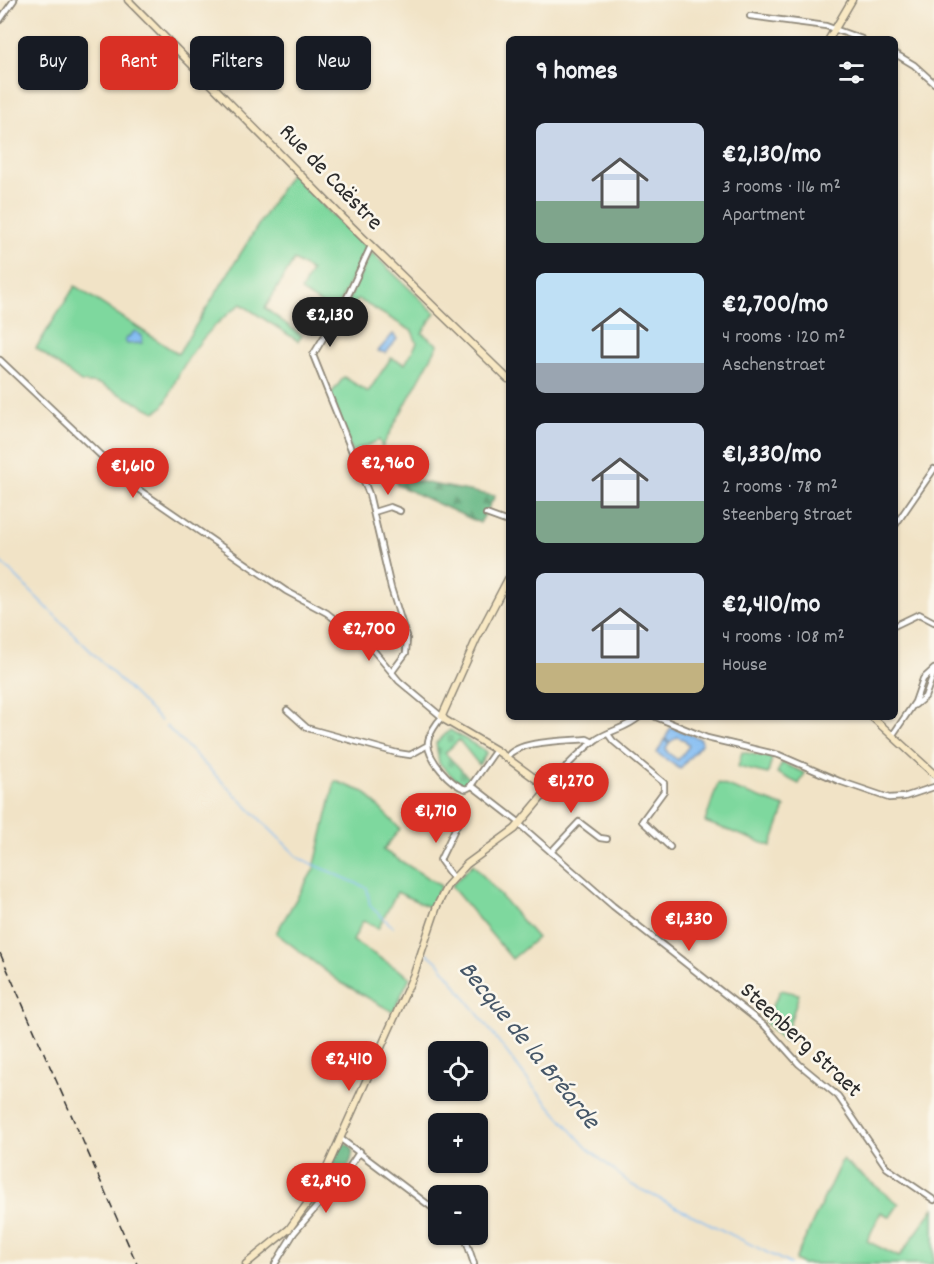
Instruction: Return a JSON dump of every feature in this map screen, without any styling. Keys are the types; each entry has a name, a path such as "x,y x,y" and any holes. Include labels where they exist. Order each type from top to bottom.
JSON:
{"street":[{"path":"0,20 14,0"},
{"name":"Rue de Caëstre","path":"128,0 371,246 506,377"},
{"path":"831,36 852,0"},
{"path":"750,16 835,29 854,36"},
{"path":"898,55 934,82"},
{"path":"371,246 344,304 313,355 374,512 391,588 408,642 404,658 392,672"},
{"path":"0,360 78,436 135,487 286,591 327,613 374,651 424,704 507,757 546,788"},
{"path":"898,521 934,469"},
{"path":"374,512 390,507 400,511"},
{"path":"486,514 506,521"},
{"path":"287,710 307,728 400,754 412,754 428,745 429,738 442,717 477,638 506,583"},
{"path":"898,624 916,614 926,616 934,622"},
{"path":"913,706 925,697 934,670"},
{"path":"892,736 913,706 923,679 934,670"},
{"path":"246,1264 281,1236 302,1213 319,1185 419,963 438,902 453,878 519,824 542,798 546,788 564,766 593,742 635,720"},
{"path":"663,720 707,738 783,756 839,781 889,798 904,797 934,787"},
{"path":"875,720 934,774"},
{"path":"608,734 665,785 664,791 642,821 670,847"},
{"path":"507,757 518,747 587,739 593,742"},
{"name":"Steenberg Straet","path":"428,745 440,769 463,789 471,785 625,915 770,1030 799,1064 840,1098 887,1168 934,1200"},
{"path":"471,785 496,750"},
{"path":"453,878 440,859 467,804"},
{"path":"551,852 579,822 600,838 607,839"},
{"path":"341,1139 428,1204"},
{"path":"275,1264 294,1233 344,1175 360,1151"},
{"path":"468,1245 474,1264"}],"green space":[{"path":"292,171 327,210 366,247 335,313 301,291 311,271 294,260 265,308 302,336 298,341 241,304 221,320 195,349 181,370 165,404 155,412 100,384 81,382 36,348 75,286 178,354"},
{"path":"371,252 435,313 422,333 438,345 382,447 379,440 352,452 331,394 344,377 368,392 391,358 405,364 417,343 412,331 358,299 348,316 341,316"},
{"path":"395,477 495,496 480,523 397,485"},
{"path":"450,730 487,752 479,765 459,740 445,753 469,778 461,785 439,763 436,743"},
{"path":"742,752 772,758 768,774 738,767"},
{"path":"782,763 805,773 799,784 777,773"},
{"path":"335,781 364,792 400,829 383,850 441,886 431,908 397,892 378,929 366,921 362,922 353,941 410,977 393,1012 340,982 276,933 314,869"},
{"path":"718,783 785,807 771,846 705,822"},
{"path":"473,864 537,938 512,959 451,886"},
{"path":"781,990 799,994 784,1042 764,1021"},
{"path":"342,1142 352,1147 350,1163 339,1180 314,1208 311,1205"},
{"path":"842,1160 899,1204 890,1217 881,1212 867,1241 899,1257 934,1208 934,1264 802,1264 795,1260"}],"water":[{"path":"135,331 142,336 142,343 127,344 125,340"},
{"path":"393,334 397,339 386,353 378,351"},
{"path":"671,727 701,739 702,743 680,769 657,753 664,740 669,743 666,748 668,753 678,760 689,746 685,740 677,737 670,742 665,739"}],"waterway":[{"name":"Becque de la Bréarde","path":"0,561 161,721"},
{"name":"Becque de la Bréarde","path":"166,726 299,858 367,888 370,906 393,927"},
{"name":"Becque de la Bréarde","path":"427,953 440,964 533,1087 587,1148 632,1185 790,1264"}],"railway":[{"path":"0,953 137,1264"}]}
